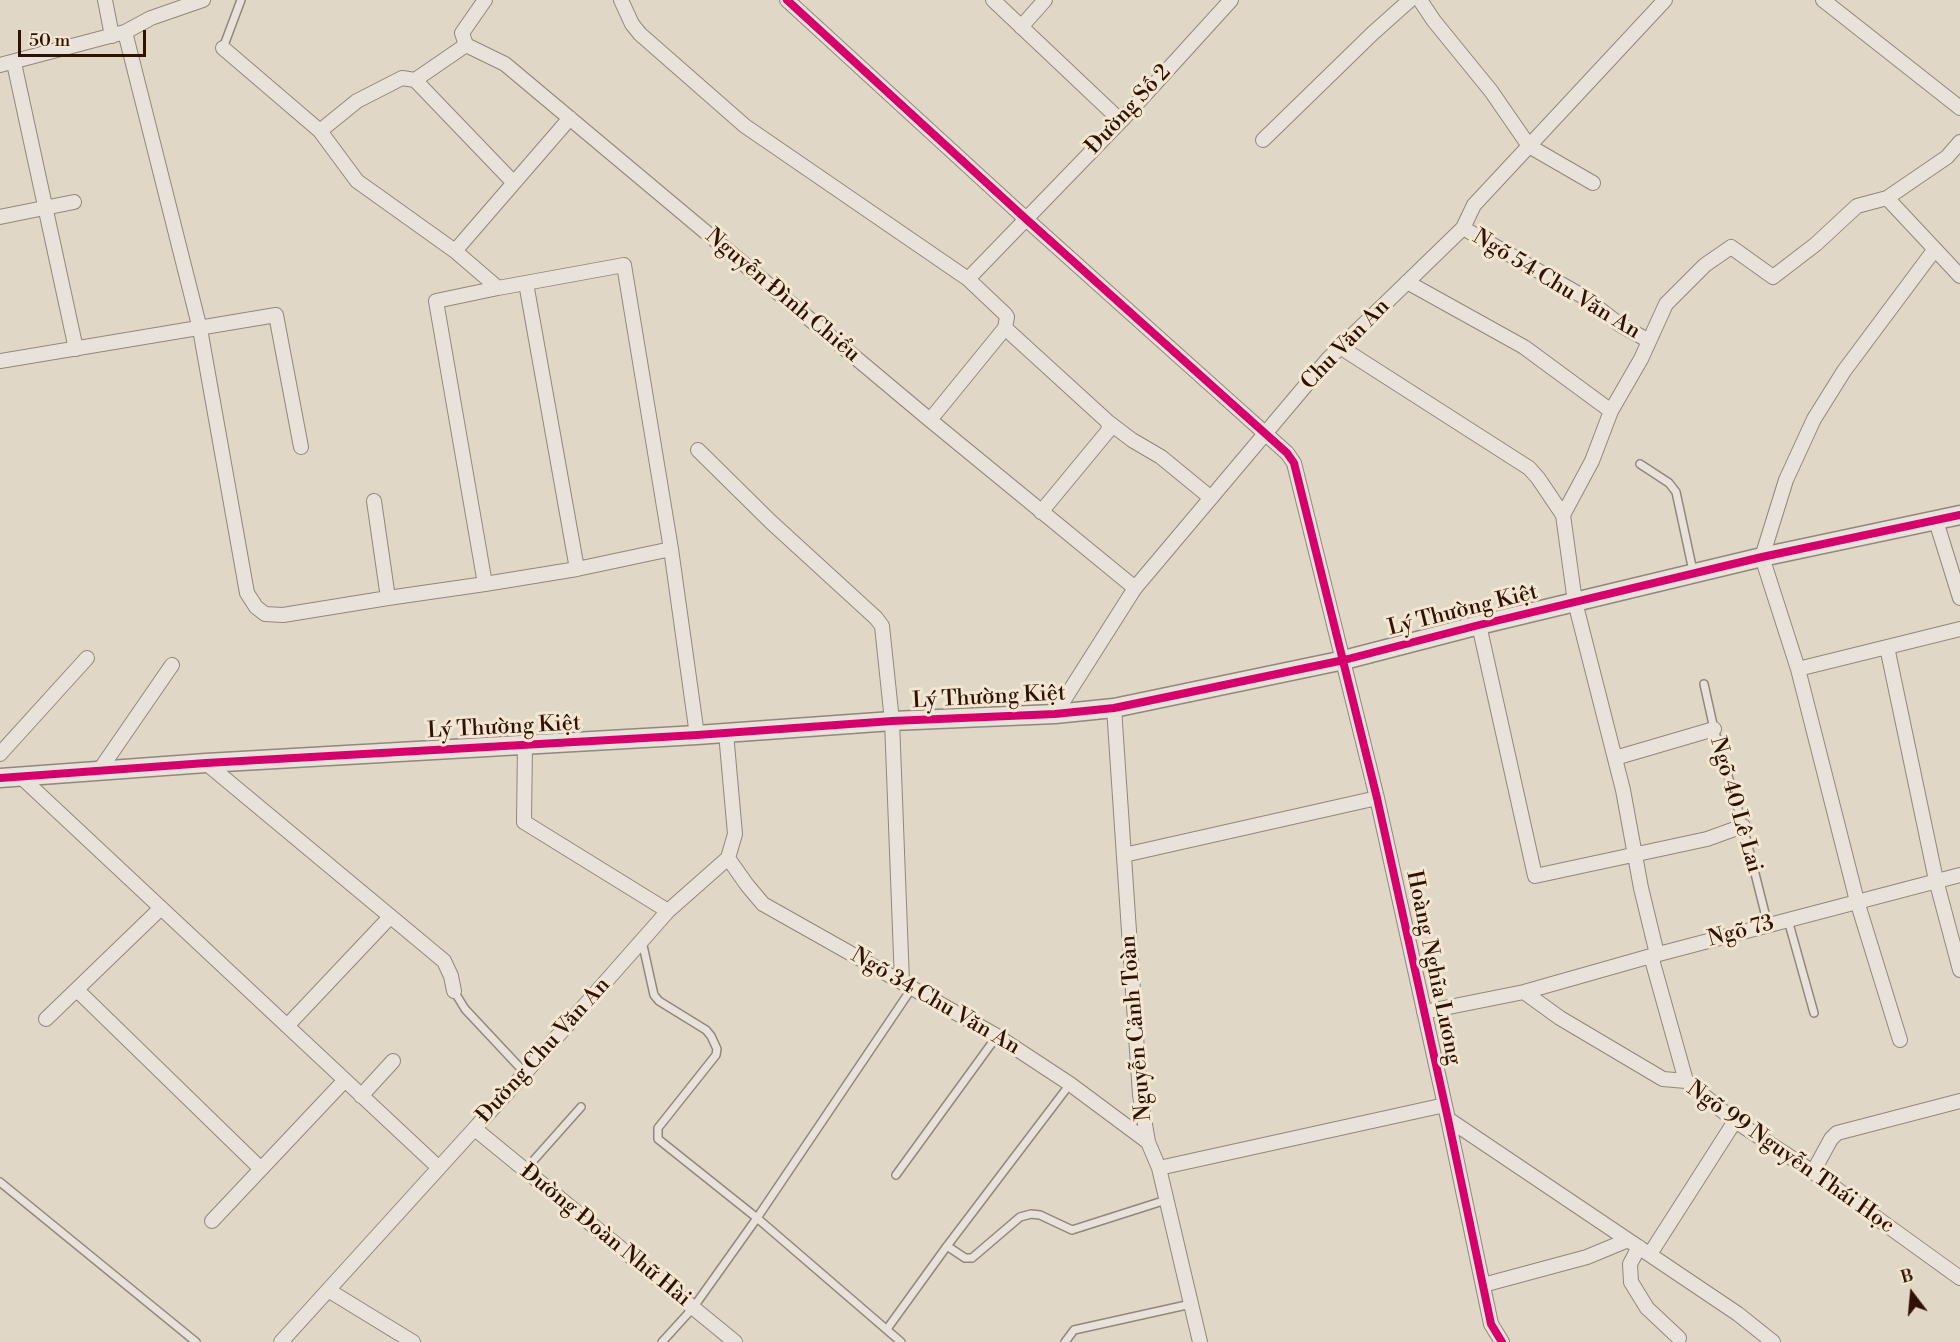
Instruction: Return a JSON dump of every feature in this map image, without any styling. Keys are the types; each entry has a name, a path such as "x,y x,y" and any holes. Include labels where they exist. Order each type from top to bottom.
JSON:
{"street":[{"path":"105,0 119,34 200,329 248,593 256,607 265,614 283,615 578,569 671,549"},
{"path":"76,349 46,208 7,64 119,34 151,18 203,0"},
{"path":"414,80 466,45 462,33 486,0"},
{"path":"621,0 632,24 640,34 745,126 968,279 1005,314 1007,317 1005,328 930,420"},
{"name":"Hoàng Nghĩa Lương","path":"787,0 1026,219 1287,453 1294,462 1299,473 1377,798 1447,1112 1491,1324 1502,1342"},
{"path":"993,0 1121,121"},
{"path":"1021,27 1046,0"},
{"name":"Đường Số 2","path":"968,279 1121,121 1231,0"},
{"path":"1263,140 1410,0"},
{"path":"1420,0 1491,92 1529,146 1593,183"},
{"name":"Chu Văn An","path":"1054,714 1135,588 1328,359 1463,228 1474,205 1665,0"},
{"path":"1823,0 1960,108"},
{"name":"Nguyễn Đình Chiểu","path":"466,45 505,64 930,420 1135,588"},
{"path":"223,48 320,131 357,181 455,251 498,288"},
{"path":"320,131 357,101 402,78 414,80 513,182"},
{"path":"455,251 570,118"},
{"path":"1563,515 1592,460 1611,411 1666,304 1705,265 1731,247 1773,277 1816,244 1857,206 1887,198 1947,157 1960,142"},
{"path":"1887,198 1960,276"},
{"path":"0,217 74,202"},
{"name":"Ngõ 54 Chu Văn An","path":"1463,228 1584,297 1619,324 1649,341"},
{"path":"1900,1040 1857,901 1798,669 1762,557 1786,480 1814,419 1844,371 1935,249"},
{"path":"485,584 436,301 624,265 671,549 697,735"},
{"path":"1407,282 1524,347 1611,411"},
{"path":"526,283 578,569"},
{"path":"0,361 276,315 301,447"},
{"path":"1005,328 1107,421 1132,440 1161,457 1211,498"},
{"path":"1340,347 1529,468 1563,515 1575,602 1615,758 1654,955 1686,1081"},
{"path":"1041,512 1108,431 1107,421"},
{"path":"698,450 771,522 876,618 884,633 892,721 907,985"},
{"path":"374,501 388,598"},
{"name":"Lý Thường Kiệt","path":"0,778 892,721 1054,714 1114,708 1344,660 1762,557 1960,515"},
{"path":"1936,521 1960,598"},
{"path":"1479,625 1535,876 1707,839 1743,826"},
{"path":"1798,669 1960,629"},
{"path":"1887,647 1936,880 1960,970"},
{"path":"0,754 87,658"},
{"path":"99,771 172,665"},
{"name":"Nguyễn Cảnh Toàn","path":"1114,708 1140,1095 1148,1142 1159,1168 1200,1342"},
{"path":"1615,758 1714,729"},
{"path":"726,733 735,834 728,858"},
{"path":"525,745 524,822 668,911"},
{"path":"206,764 444,962 452,976 454,990"},
{"path":"20,776 439,1168"},
{"path":"1124,855 1377,798"},
{"name":"Ngõ 34 Chu Văn An","path":"728,858 763,904 997,1036 1070,1084 1148,1142"},
{"name":"Đường Chu Văn An","path":"280,1342 475,1129 668,911 728,858"},
{"name":"Ngõ 73","path":"1424,1012 1524,993 1654,955 1960,875"},
{"path":"46,1019 161,908"},
{"path":"287,1026 390,917"},
{"path":"77,990 261,1169"},
{"name":"Ngõ 99 Nguyễn Thái Học","path":"1524,993 1560,1018 1663,1079 1686,1081 1735,1120 1813,1172 1960,1278"},
{"path":"362,1095 393,1061"},
{"path":"212,1221 345,1080"},
{"path":"1813,1172 1831,1139 1837,1133 1960,1101"},
{"path":"1159,1168 1447,1112 1738,1314 1773,1342"},
{"path":"1678,1338 1647,1308 1631,1282 1630,1264 1639,1247 1735,1120"},
{"name":"Đường Đoàn Nhữ Hài","path":"475,1129 735,1342"},
{"path":"1483,1286 1587,1257 1639,1247"},
{"path":"328,1290 413,1342"}],"lane":[{"path":"223,48 241,0"},
{"path":"1640,464 1669,483 1676,492 1693,574"},
{"name":"Ngõ 40 Lê Lai","path":"1704,684 1714,729 1743,826 1768,925"},
{"path":"1788,920 1814,1013"},
{"path":"642,940 654,995 659,1001 706,1030 717,1049 716,1055 658,1128 658,1139 757,1218 902,1342"},
{"path":"662,1342 693,1308 757,1218 907,985"},
{"path":"454,990 465,1009 525,1073"},
{"path":"896,1175 997,1036"},
{"path":"887,1329 946,1246 1070,1084"},
{"path":"525,1170 581,1107"},
{"path":"0,1182 196,1342"},
{"path":"946,1246 965,1258 972,1258 1020,1217 1031,1214 1040,1215 1072,1230 1166,1200"},
{"path":"1065,1342 1074,1330 1191,1304"}],"cycle path":[{"path":"787,0 1026,219 1287,453 1294,463 1377,798 1491,1324 1502,1342"},
{"path":"0,778 206,763 697,735 892,721 1055,714 1114,708 1344,660 1762,557 1960,515"}]}
